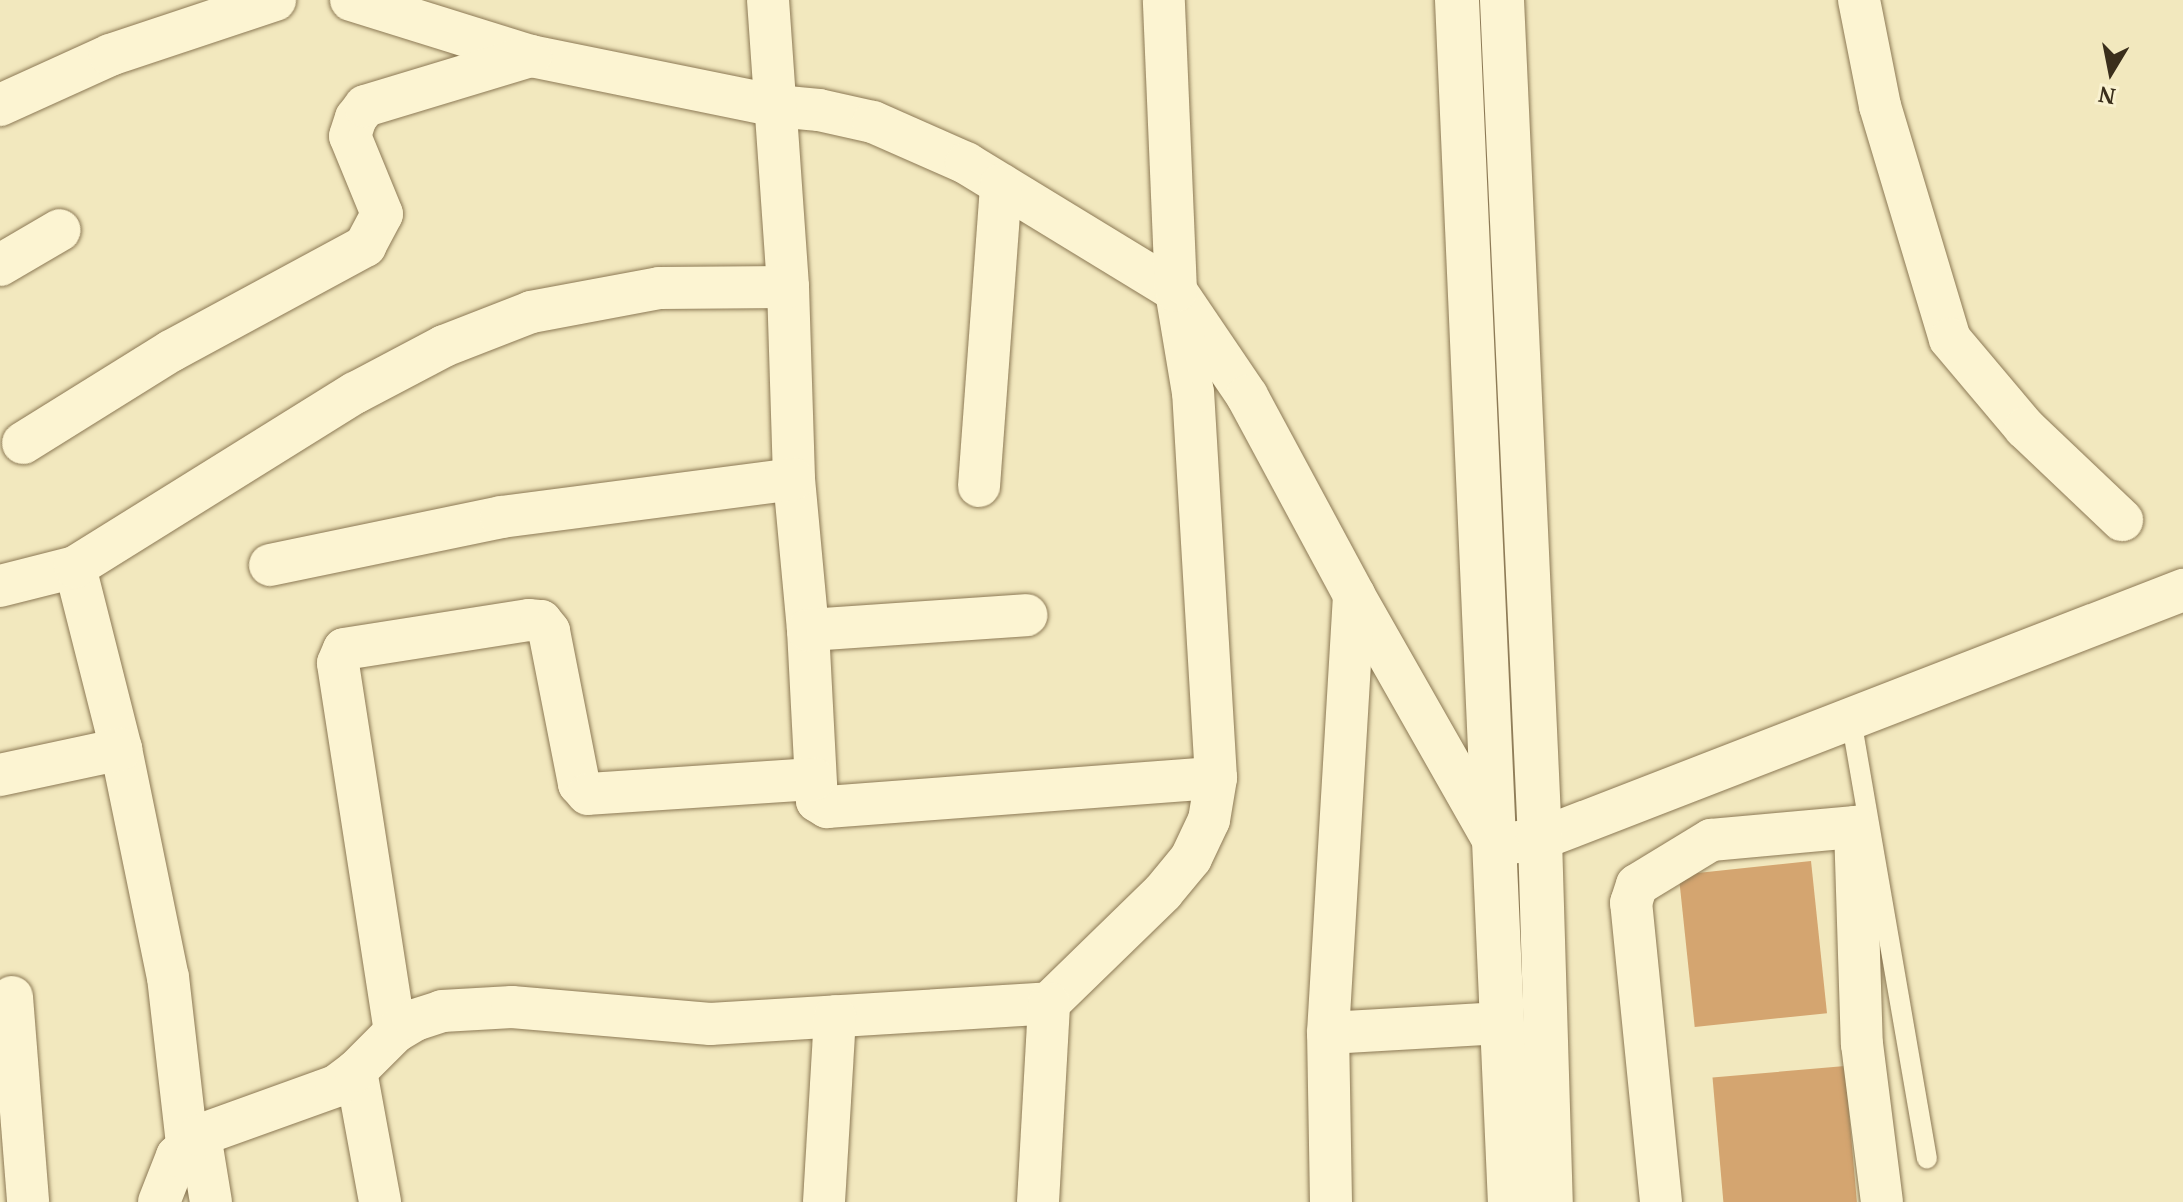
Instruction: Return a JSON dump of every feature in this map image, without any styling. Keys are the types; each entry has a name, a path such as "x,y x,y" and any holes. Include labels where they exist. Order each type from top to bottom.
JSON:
{"main road":[{"path":"1457,0 1510,1202"},
{"path":"1502,0 1507,190 1540,839 1551,1202"}],"street":[{"path":"0,105 110,55 275,0"},
{"path":"351,0 531,56 776,106 819,110 873,122 917,139 1001,185 1176,291 1247,396 1354,595 1496,845 1540,839 2183,590"},
{"path":"768,0 788,287 794,479 808,630 817,801 827,807 1216,778"},
{"path":"159,1202 170,1171 194,1140 313,1097 356,1071 395,1032 428,1015 471,1007 542,1009 710,1024 1049,1003 1163,892 1191,858 1209,820 1216,778 1193,393 1176,291 1164,0"},
{"path":"1859,0 1880,106 1950,339 2025,428 2122,520"},
{"path":"23,443 171,351 365,246 382,214 350,136 356,118 365,106 531,56"},
{"path":"979,486 1001,185"},
{"path":"0,265 60,230"},
{"path":"0,586 75,567 355,393 444,346 531,312 659,288 788,287"},
{"path":"1193,393 1219,386 1247,396"},
{"path":"270,565 501,517 794,479"},
{"path":"75,567 121,749 168,977 194,1140 211,1202"},
{"path":"1331,1202 1328,1033 1354,595"},
{"path":"808,630 1026,615"},
{"path":"395,1032 338,663 344,649 529,620 541,621 549,631 579,784 588,794 815,779"},
{"path":"0,775 121,749"},
{"path":"1661,1202 1631,903 1637,885 1711,840 1855,827 1862,1044 1882,1202"},
{"path":"12,997 28,1202"},
{"path":"1038,1202 1049,1003"},
{"path":"824,1202 835,1016"},
{"path":"1328,1033 1502,1023"},
{"path":"356,1071 389,1201"}],"lane":[{"path":"1851,719 1927,1158"}],"building":[{"path":"1811,861 1827,1013 1695,1027 1679,875"},
{"path":"1845,1066 1857,1202 1723,1202 1713,1078"}]}
